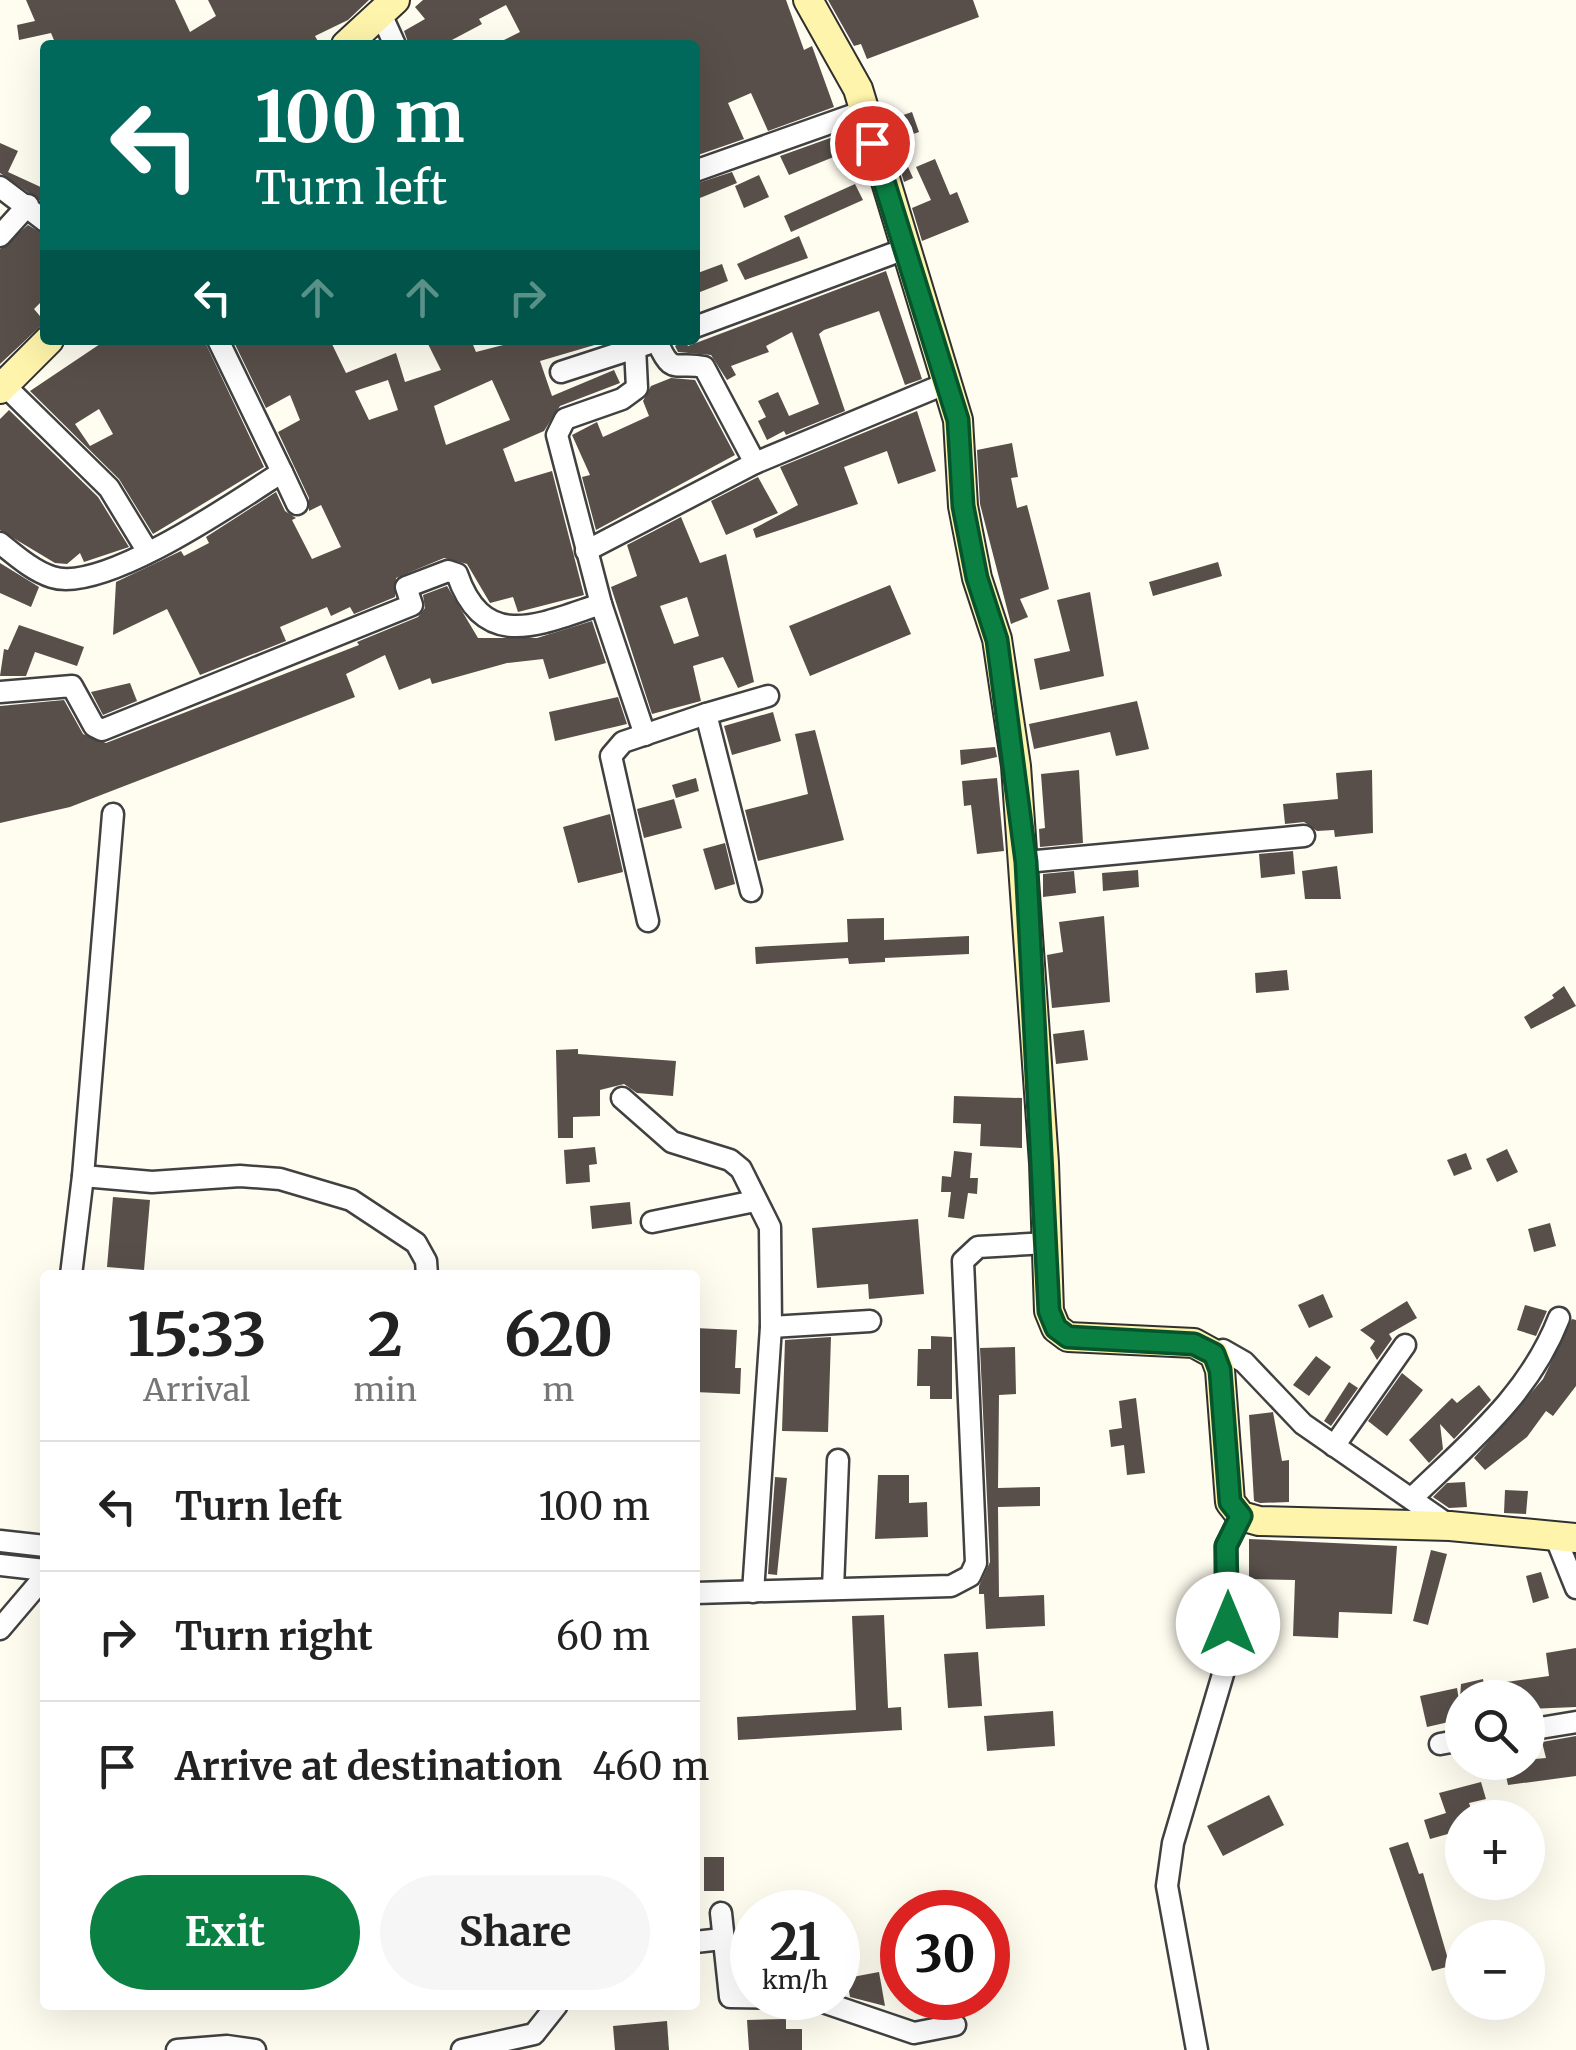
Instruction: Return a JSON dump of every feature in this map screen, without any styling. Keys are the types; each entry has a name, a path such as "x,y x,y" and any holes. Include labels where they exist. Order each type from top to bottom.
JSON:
{"street":[{"path":"808,0 852,73 958,420 963,506 977,578 997,640 1026,862 1049,1311 1056,1328 1068,1337 1194,1344 1214,1354 1220,1370 1230,1502 1241,1516 1260,1521 1450,1526 1565,1537 1576,1588"},
{"path":"351,40 388,6"},
{"path":"388,6 394,40"},
{"path":"700,169 864,111"},
{"path":"0,188 40,216"},
{"path":"0,236 28,205"},
{"path":"700,324 904,249"},
{"path":"44,345 2,388 109,488 148,552"},
{"path":"220,345 296,504"},
{"path":"561,372 641,345"},
{"path":"660,345 665,360 678,368 704,367 756,463"},
{"path":"634,347 637,388 622,399 566,419 557,436 601,604 645,735"},
{"path":"586,551 756,463 947,383"},
{"path":"0,542 53,578 86,579 148,552 282,472"},
{"path":"0,692 72,686 94,726 102,730 412,606 406,587 448,571 457,574 477,613 497,624 533,627 601,604"},
{"path":"648,921 611,756 623,742 768,696"},
{"path":"706,714 751,891"},
{"path":"72,1270 113,814"},
{"path":"1026,862 1304,836"},
{"path":"622,1098 672,1142 730,1160 742,1170 774,1243 753,1592"},
{"path":"83,1176 152,1182 240,1176 280,1178 350,1200 416,1243 427,1270"},
{"path":"652,1222 756,1200"},
{"path":"700,1593 952,1586 970,1576 976,1563 963,1260 978,1247 1047,1244"},
{"path":"1412,1498 1514,1399 1547,1347 1559,1318"},
{"path":"771,1327 870,1321"},
{"path":"1334,1446 1405,1346"},
{"path":"1214,1354 1223,1350 1244,1362 1303,1424 1450,1526"},
{"path":"834,1589 838,1460"},
{"path":"1197,2050 1168,1886 1173,1843 1226,1664 1226,1546 1241,1516"},
{"path":"0,1541 40,1545"},
{"path":"0,1565 40,1572"},
{"path":"2,1625 40,1579"},
{"path":"1545,1727 1576,1722"},
{"path":"1440,1744 1445,1743"},
{"path":"721,1913 726,1991 734,1999 811,1998 914,2033 955,2025"},
{"path":"700,1941 722,1939"},
{"path":"462,2050 534,2034 553,2010"},
{"path":"177,2050 227,2046 255,2050"}],"building":[{"path":"26,0 175,0 190,32 216,16 208,0 369,0 348,20 315,36 317,40 54,40 51,33 19,40 17,25 35,21"},
{"path":"423,0 786,0 804,50 812,46 834,107 768,131 751,93 728,103 744,139 700,154 700,40 504,40 520,32 506,5 452,40 407,40 404,31 425,19 415,7"},
{"path":"828,0 973,0 979,17 867,59 861,44 854,46"},
{"path":"912,112 919,132 896,140 913,178 904,182 886,121"},
{"path":"833,137 841,154 789,175 780,156"},
{"path":"0,143 18,151 8,172 40,187 40,201 0,173"},
{"path":"935,159 950,195 957,192 969,222 922,241 912,208 931,200 916,167"},
{"path":"732,172 737,183 700,198 700,182"},
{"path":"759,175 769,197 744,208 735,186"},
{"path":"855,184 863,200 791,232 784,216"},
{"path":"28,225 40,232 40,303 34,309 40,316 40,327 0,364 0,249"},
{"path":"799,236 808,258 745,280 737,264"},
{"path":"722,264 728,281 700,292 700,272"},
{"path":"886,271 922,379 905,385 879,311 824,330 819,334 845,411 767,440 758,421 766,417 758,401 778,392 789,416 819,404 792,332 766,346 769,352 731,366 736,375 727,380 711,355 678,352 675,346 700,345 700,341"},
{"path":"99,345 206,345 264,467 153,534 119,479 30,391","holes":["99,409 113,434 90,446 75,424"]},
{"path":"235,345 332,345 346,373 396,353 405,382 441,370 428,345 473,345 476,352 503,345 595,345 540,361 552,396 614,370 620,383 560,406 544,431 503,449 515,482 552,471 584,595 518,612 513,597 490,603 467,564 444,558 396,578 395,597 354,614 350,607 331,616 327,607 280,627 286,641 200,675 167,609 113,635 116,582 181,551 184,556 209,543 206,537 276,492 285,511 296,518 292,520 312,559 341,547 321,505 309,511 309,498 278,432 300,420 290,395 266,408","holes":["388,380 398,410 369,420 355,391","492,380 510,420 446,445 434,406"]},
{"path":"671,378 695,380 735,455 596,530 582,477 590,475 572,435 597,422 603,437 649,416 643,401 651,386"},
{"path":"9,410 98,497 129,547 84,562 80,553 67,564 55,563 0,530 0,419"},
{"path":"917,411 936,471 898,484 887,451 844,467 858,504 756,538 753,529 798,505 780,467"},
{"path":"1012,443 1018,477 1011,478 1017,508 1027,505 1049,589 1020,599 1028,617 1011,624 980,504 977,450"},
{"path":"758,477 778,513 726,535 711,501"},
{"path":"681,517 700,563 726,554 754,682 738,688 723,657 693,666 701,701 652,714 611,587 637,576 627,545","holes":["687,597 699,636 674,644 660,606"]},
{"path":"1218,562 1222,576 1153,596 1149,582"},
{"path":"0,563 39,587 31,607 0,593"},
{"path":"890,585 911,634 810,676 789,626"},
{"path":"447,586 478,638 537,638 592,621 606,663 549,679 543,659 507,663 432,684 430,678 399,690 385,655 346,674 355,697 70,807 0,823 0,706 64,700 83,734 106,743 359,645 357,642 418,617 425,608 423,595"},
{"path":"1090,592 1104,676 1040,690 1034,659 1070,651 1057,600"},
{"path":"19,625 84,647 77,666 35,652 26,676 0,676 4,649 8,650"},
{"path":"130,683 137,701 103,715 91,692"},
{"path":"618,697 627,724 555,741 549,712"},
{"path":"1137,701 1149,749 1116,756 1110,732 1034,749 1029,724"},
{"path":"773,712 781,741 732,755 724,726"},
{"path":"815,730 844,840 758,861 745,810 808,794 795,734"},
{"path":"995,747 997,757 961,765 960,750"},
{"path":"1079,770 1083,843 1040,847 1039,829 1045,828 1041,774"},
{"path":"1372,770 1373,833 1335,837 1334,830 1317,831 1304,822 1285,824 1283,804 1338,799 1336,773"},
{"path":"696,778 699,791 676,798 672,785"},
{"path":"997,778 1004,851 977,854 971,805 964,806 962,781"},
{"path":"674,799 682,828 644,838 637,809"},
{"path":"610,814 623,872 578,883 563,827"},
{"path":"725,843 735,884 715,890 703,849"},
{"path":"1293,851 1295,874 1261,878 1259,854"},
{"path":"1337,866 1341,899 1305,899 1302,871"},
{"path":"1138,870 1139,887 1103,891 1102,873"},
{"path":"1074,871 1076,893 1043,897 1043,874"},
{"path":"1104,916 1110,1002 1052,1008 1047,955 1063,952 1059,922"},
{"path":"884,918 884,940 969,936 969,954 849,964 848,958 756,964 755,947 848,942 847,919"},
{"path":"1287,970 1289,990 1256,993 1255,973"},
{"path":"1564,986 1576,1006 1531,1029 1524,1017 1554,998 1552,995"},
{"path":"1084,1030 1088,1060 1056,1064 1053,1034"},
{"path":"578,1049 578,1054 676,1061 673,1096 637,1093 624,1084 600,1090 600,1116 573,1117 573,1138 558,1138 556,1050"},
{"path":"954,1096 1022,1098 1022,1148 980,1146 981,1124 953,1123"},
{"path":"595,1147 597,1164 589,1165 590,1182 566,1184 564,1150"},
{"path":"1507,1149 1518,1172 1497,1182 1486,1159"},
{"path":"954,1151 972,1153 970,1178 978,1178 977,1194 968,1193 964,1219 948,1217 951,1192 941,1192 942,1176 951,1177"},
{"path":"1466,1153 1472,1169 1454,1176 1447,1160"},
{"path":"113,1197 150,1200 144,1270 107,1267"},
{"path":"630,1202 632,1224 592,1229 590,1206"},
{"path":"918,1219 924,1294 869,1299 868,1284 817,1288 812,1228"},
{"path":"1550,1223 1556,1246 1534,1252 1528,1229"},
{"path":"1323,1294 1333,1317 1309,1328 1298,1305"},
{"path":"1407,1301 1417,1318 1389,1334 1392,1339 1377,1360 1370,1348 1375,1341 1360,1330"},
{"path":"1525,1305 1547,1311 1536,1336 1517,1330"},
{"path":"1572,1319 1576,1320 1576,1386 1553,1416 1546,1411 1527,1437 1485,1470 1474,1458 1543,1379"},
{"path":"700,1328 737,1330 735,1368 741,1368 740,1394 700,1392"},
{"path":"931,1336 952,1337 952,1399 930,1399 930,1386 917,1386 918,1349 931,1349"},
{"path":"831,1337 828,1432 782,1431 785,1340"},
{"path":"1015,1347 1016,1394 999,1395 998,1488 1040,1487 1040,1506 998,1507 999,1597 1044,1595 1045,1626 986,1629 984,1594 979,1594 990,1562 980,1348"},
{"path":"1316,1356 1331,1367 1309,1396 1293,1385"},
{"path":"1402,1373 1423,1390 1387,1436 1368,1421"},
{"path":"1349,1382 1358,1388 1331,1426 1324,1421"},
{"path":"1479,1385 1491,1400 1454,1439 1440,1424 1443,1449 1429,1463 1409,1440 1452,1398 1457,1403"},
{"path":"1136,1398 1145,1473 1127,1475 1124,1445 1111,1447 1109,1430 1122,1428 1119,1401"},
{"path":"1273,1412 1282,1461 1289,1460 1289,1502 1260,1503 1254,1501 1249,1415"},
{"path":"878,1475 909,1475 909,1503 927,1502 928,1537 875,1539"},
{"path":"775,1477 787,1478 777,1575 768,1574"},
{"path":"1465,1482 1467,1507 1449,1508 1433,1497 1447,1483"},
{"path":"1505,1490 1528,1491 1526,1514 1504,1513"},
{"path":"1249,1539 1397,1546 1392,1614 1339,1612 1338,1638 1293,1636 1295,1580 1249,1579"},
{"path":"1431,1550 1447,1554 1428,1625 1413,1621"},
{"path":"1541,1572 1549,1598 1533,1603 1526,1576"},
{"path":"884,1615 888,1708 901,1707 902,1730 738,1740 737,1717 856,1710 852,1616"},
{"path":"1576,1648 1576,1707 1545,1708 1545,1680 1520,1680 1549,1676 1546,1653"},
{"path":"978,1652 982,1706 948,1708 944,1654"},
{"path":"1445,1691 1445,1723 1427,1727 1420,1696"},
{"path":"1053,1711 1055,1746 987,1751 984,1716"},
{"path":"1576,1736 1576,1776 1508,1785 1507,1780 1545,1780 1545,1741"},
{"path":"1481,1782 1486,1799 1445,1800 1445,1810 1439,1793"},
{"path":"1269,1795 1284,1825 1223,1856 1207,1826"},
{"path":"1445,1813 1445,1835 1430,1839 1424,1820"},
{"path":"1408,1842 1419,1874 1423,1873 1445,1949 1445,1967 1432,1971 1389,1848"},
{"path":"704,1857 724,1857 724,1891 704,1891"},
{"path":"879,1972 880,2005 860,2000 860,1976"},
{"path":"747,2020 786,2020 786,2029 802,2029 802,2050 749,2050"},
{"path":"667,2021 669,2050 615,2050 613,2026"}],"route":[{"path":"872,143 958,420 963,506 977,578 997,640 1026,862 1049,1311 1056,1328 1068,1337 1194,1344 1214,1354 1220,1370 1230,1502 1241,1516 1226,1546 1228,1624"}]}
